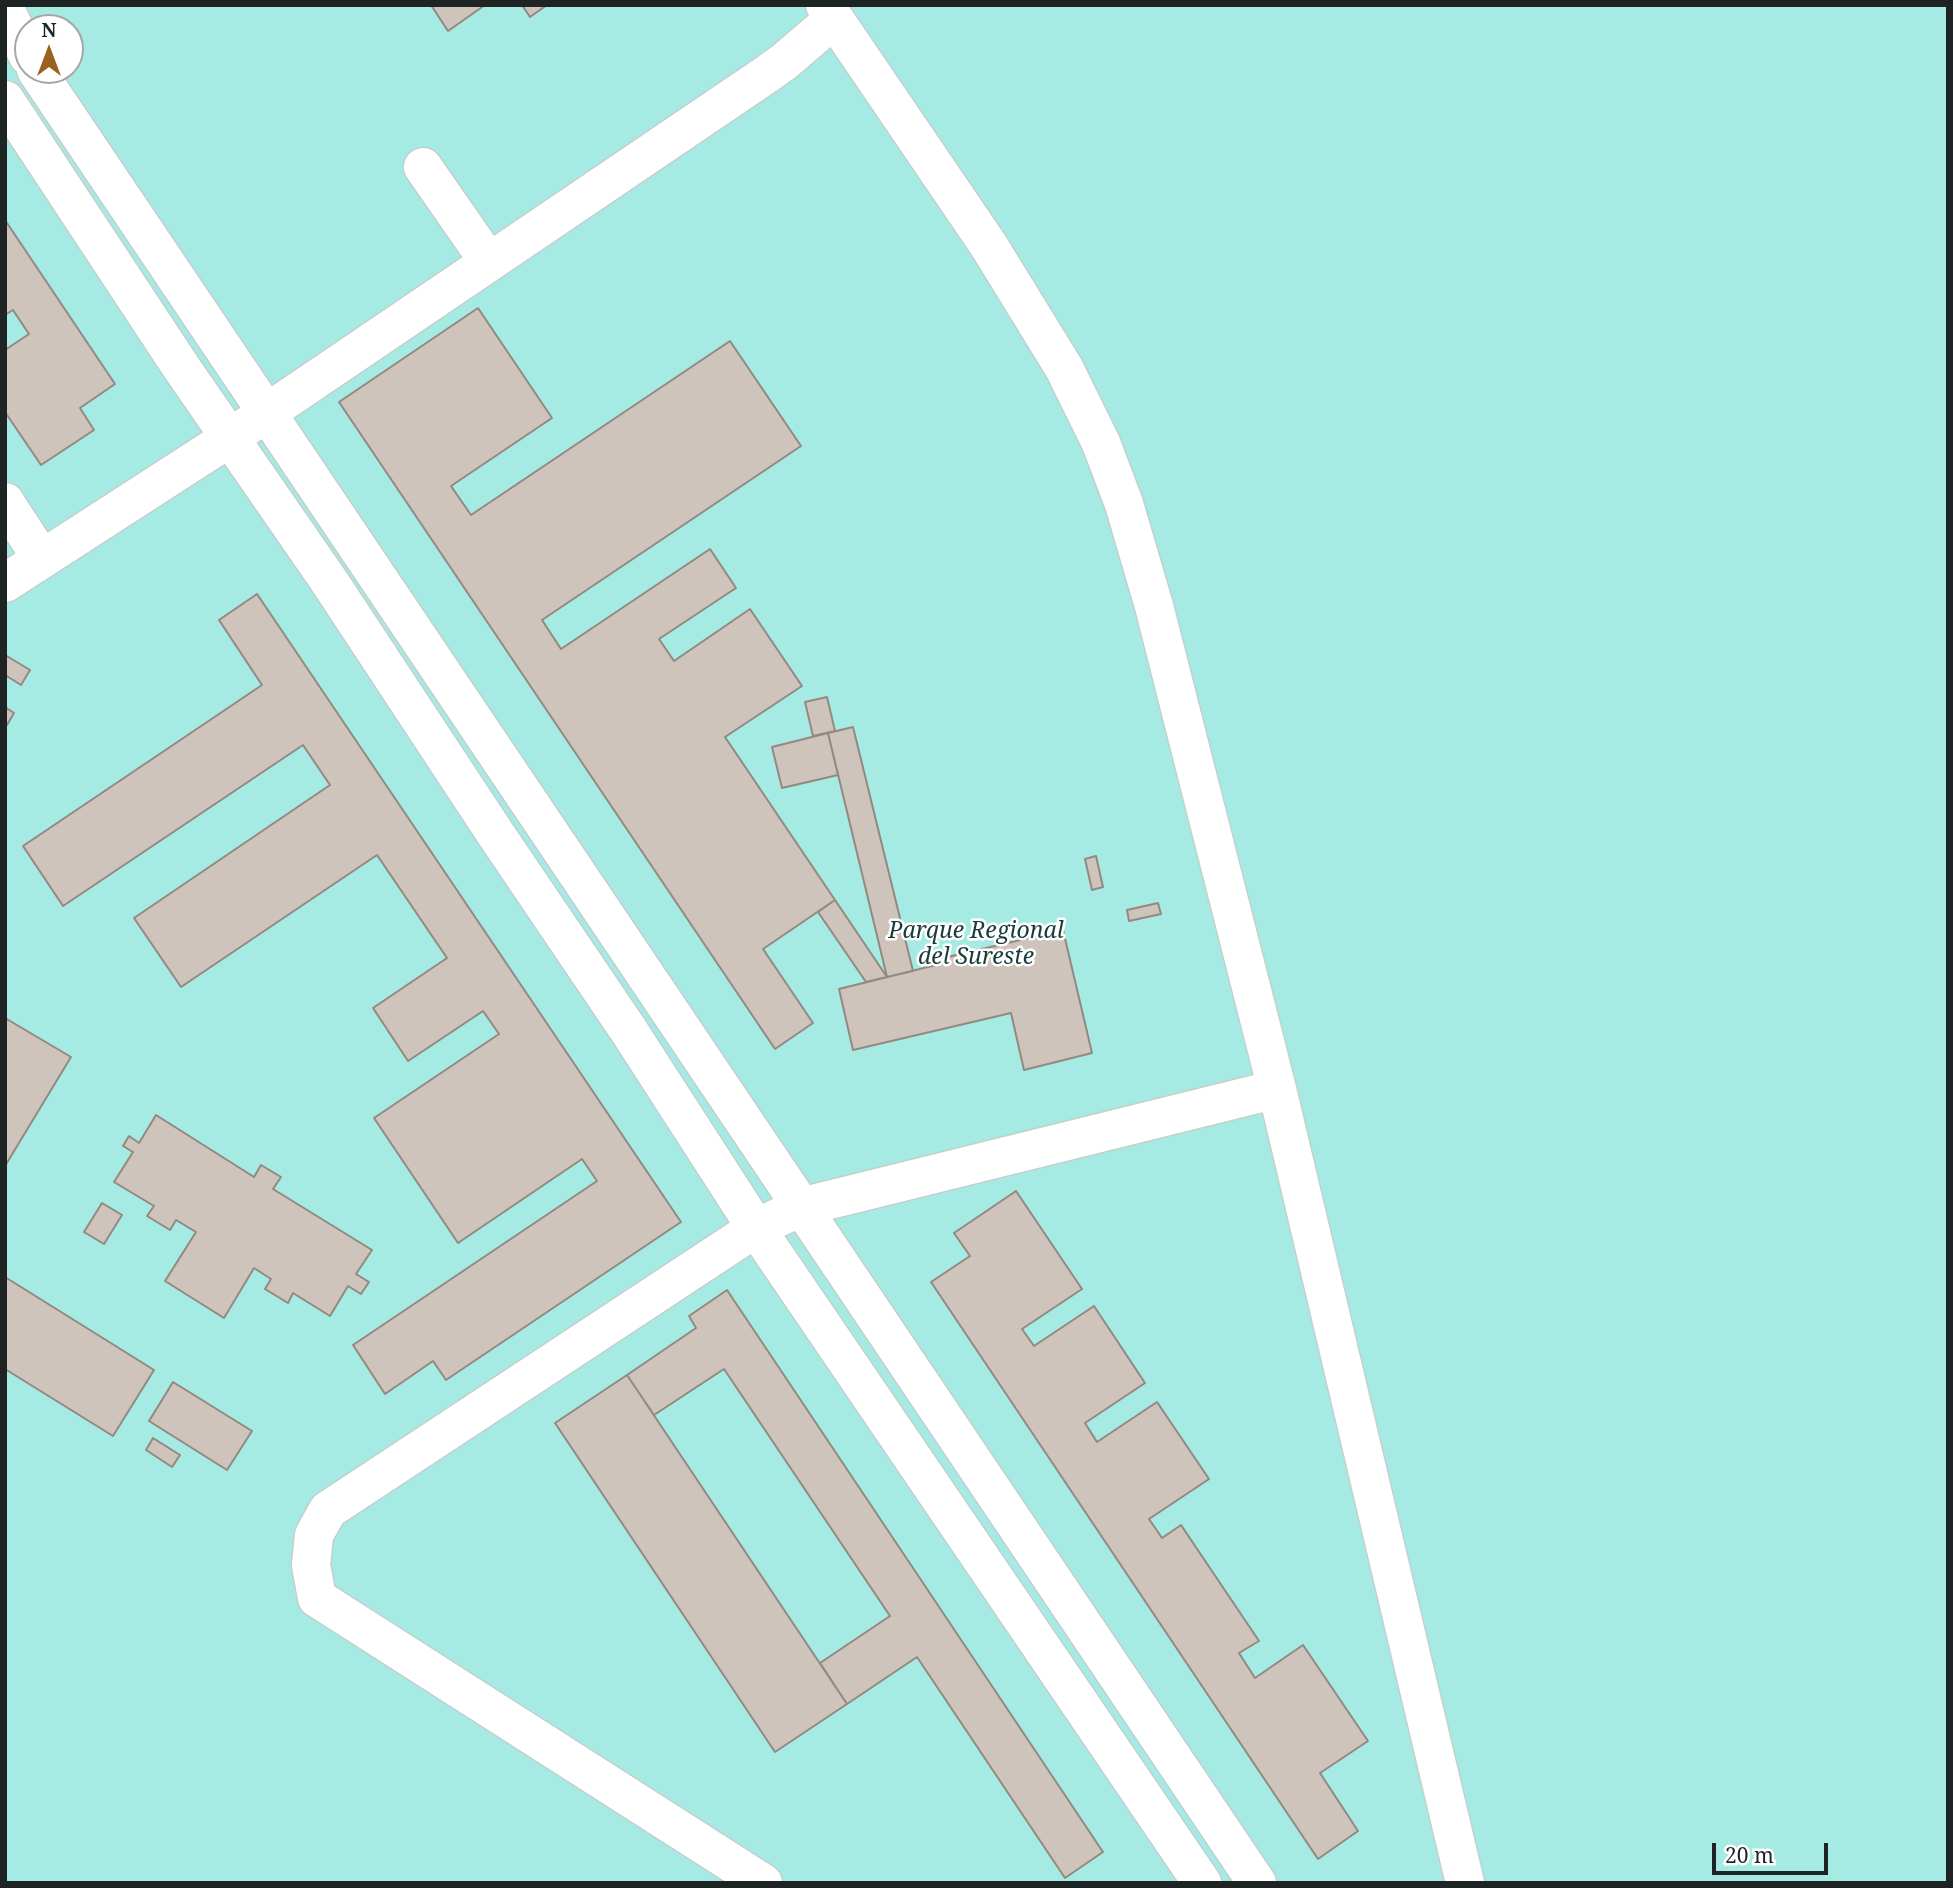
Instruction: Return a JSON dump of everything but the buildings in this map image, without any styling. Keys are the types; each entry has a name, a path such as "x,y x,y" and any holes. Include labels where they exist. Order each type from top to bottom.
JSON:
{"street":[{"path":"5,9 14,27"},
{"path":"5,583 231,437 785,61 829,12 989,246 1064,368 1101,443 1124,504 1154,606 1277,1089 1465,1883"},
{"path":"45,84 1257,1883"},
{"path":"5,100 181,367 231,437 629,1031 756,1228 1202,1883"},
{"path":"423,167 489,262"},
{"path":"5,502 42,559"},
{"path":"763,1883 317,1598 311,1565 314,1535 328,1510 756,1228 801,1207 1277,1089"}],"green space":[{"name":"Parque Regional del Sureste","path":"5,5 1948,5 1948,1883 5,1883"}]}
